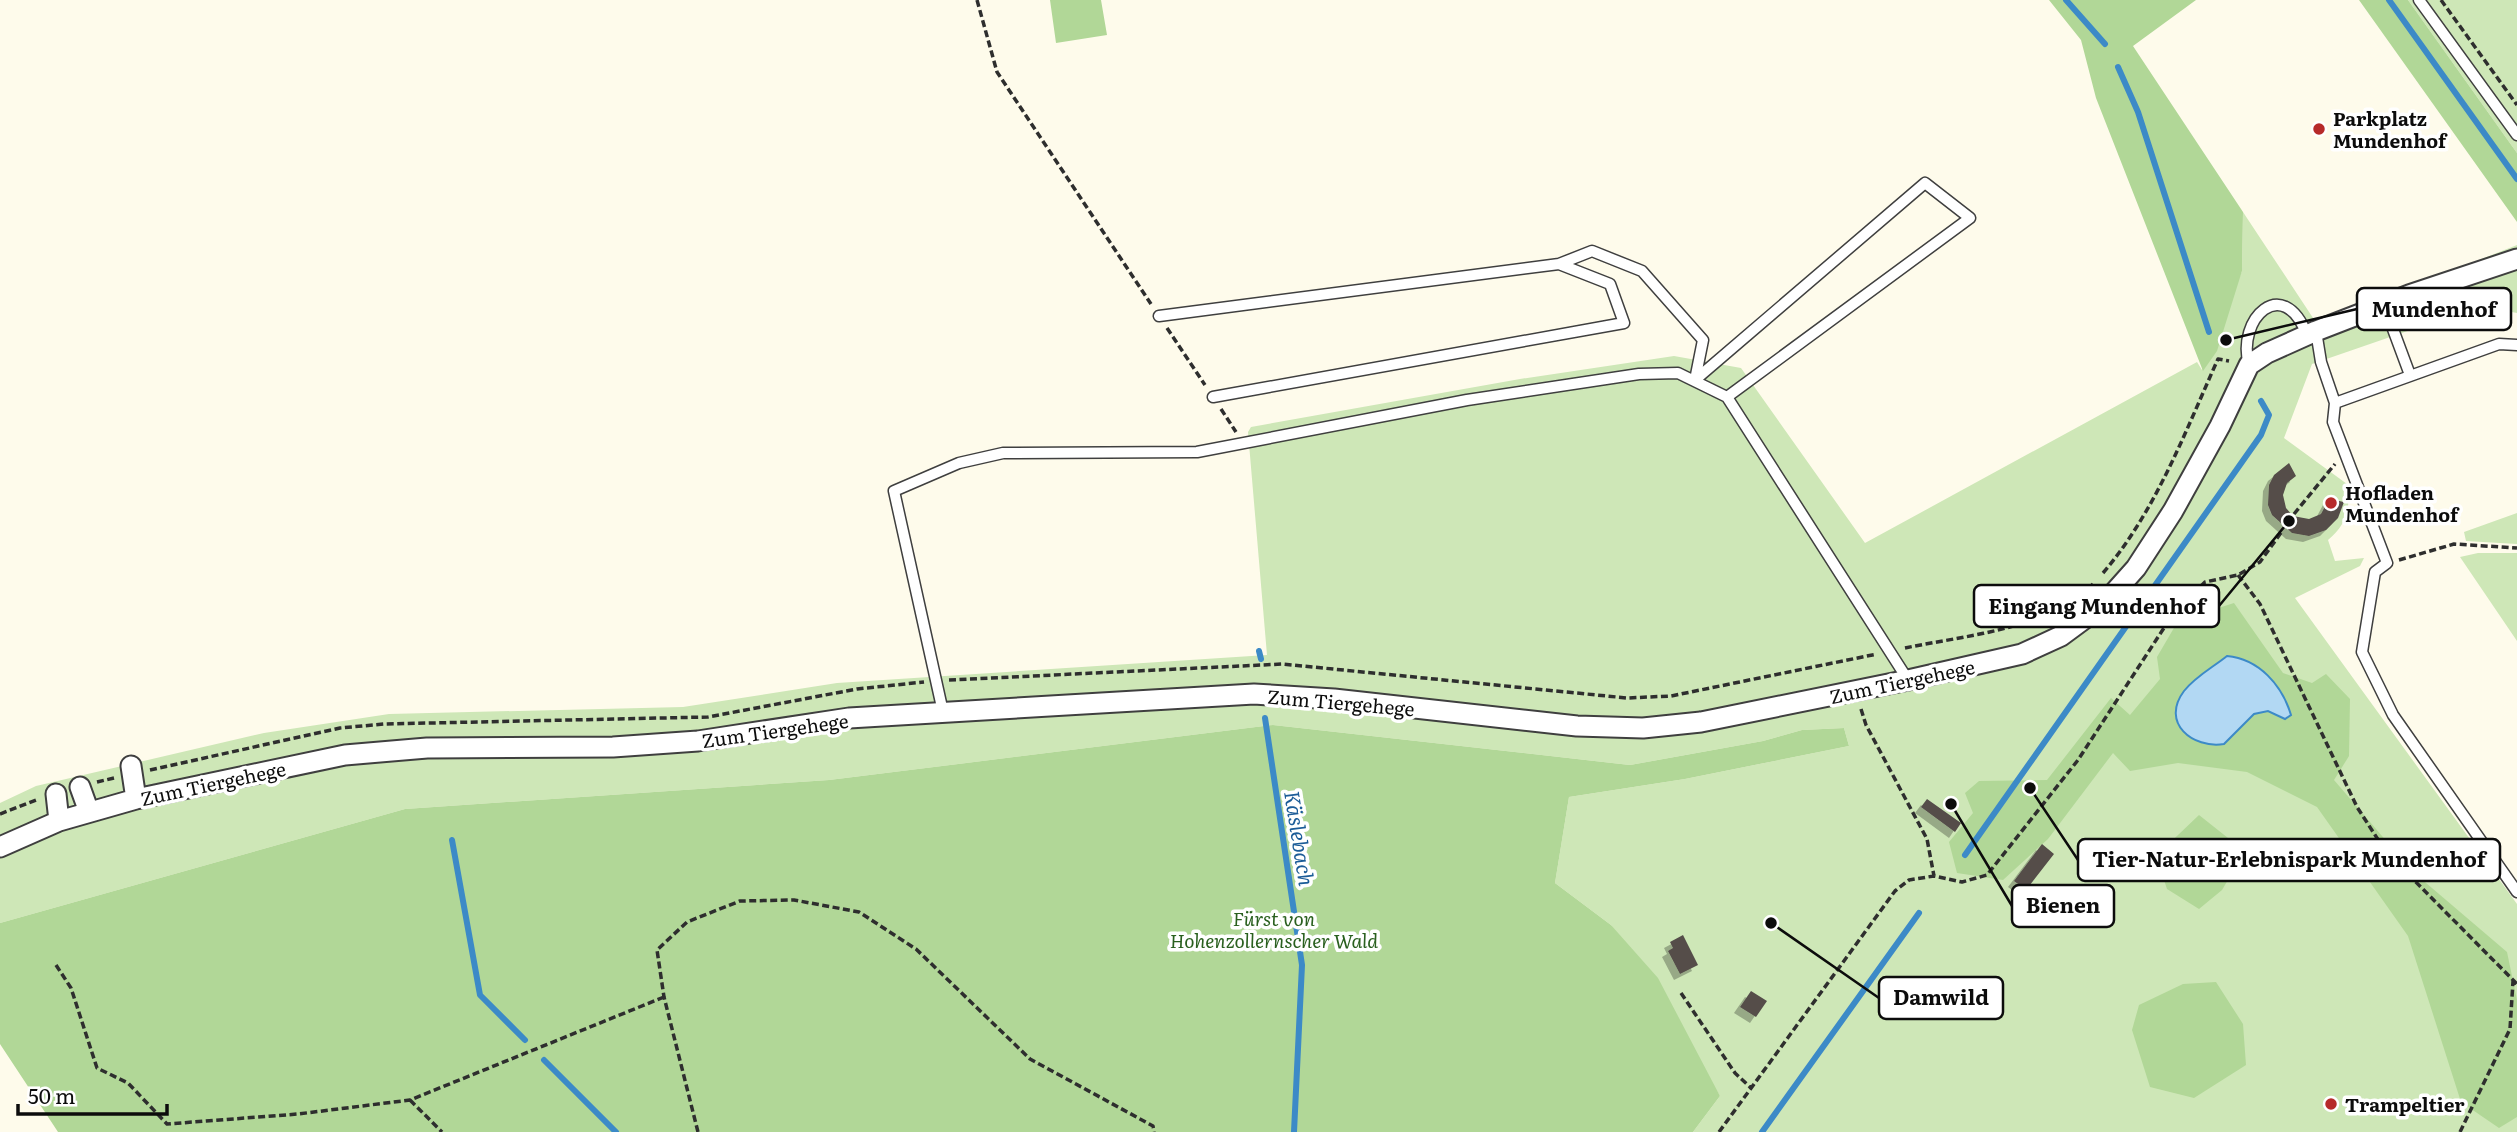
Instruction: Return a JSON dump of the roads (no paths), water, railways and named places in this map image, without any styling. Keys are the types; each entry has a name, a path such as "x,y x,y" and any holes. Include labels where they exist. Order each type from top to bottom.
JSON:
{"street":[{"path":"2249,365 2267,353 2311,333 2517,259"},
{"name":"Zum Tiergehege","path":"0,847 60,821 136,799 345,755 427,748 613,747 698,741 849,718 1254,694 1334,699 1577,726 1643,728 1701,722 1908,681 2022,654 2061,636 2103,605 2136,568 2173,511 2220,426 2249,365"},
{"path":"135,770 136,799"},
{"path":"85,785 89,812"},
{"path":"50,795 60,821"}],"lane":[{"path":"2419,0 2517,135"},
{"path":"1695,380 1925,183 1970,218 1727,397"},
{"path":"1159,316 1559,264 1592,251 1642,271 1703,340 1695,380"},
{"path":"1213,397 1624,323 1610,284 1559,264"},
{"path":"2249,365 2245,352 2254,320 2266,306 2276,304 2294,311 2311,333 2335,403 2333,422 2387,563 2375,572 2362,652 2393,715 2517,891"},
{"path":"2384,305 2410,375"},
{"path":"2335,403 2499,344 2517,345"},
{"path":"943,712 894,491 959,463 1003,453 1198,452 1467,400 1639,374 1678,373 1727,397 1908,681"}],"water":[{"path":"2227,656 2249,662 2268,675 2282,694 2291,715 2285,719 2268,711 2254,714 2224,744 2201,742 2191,738 2178,723 2178,703 2184,691 2194,681"}],"waterway":[{"path":"2066,0 2105,44"},
{"path":"2389,0 2517,179"},
{"path":"2118,67 2138,112 2209,332"},
{"path":"1965,855 2261,435 2269,415 2261,401"},
{"path":"1259,651 1261,659"},
{"name":"Käslebach","path":"1265,718 1302,965 1294,1132"},
{"path":"452,840 480,995 525,1040"},
{"path":"1762,1132 1919,913"},
{"path":"544,1060 616,1132"}],"place":[{"name":"Parkplatz Mundenhof","path":"2319,129"},
{"name":"Mundenhof","path":"2226,340"},
{"name":"Hofladen Mundenhof","path":"2331,503"},
{"name":"Eingang Mundenhof","path":"2289,521"},
{"name":"Tier-Natur-Erlebnispark Mundenhof","path":"2030,788"},
{"name":"Bienen","path":"1951,804"},
{"name":"Damwild","path":"1771,923"},
{"name":"Trampeltier","path":"2331,1104"}],"park label":[{"name":"Fürst von Hohenzollernscher Wald","path":"1274,929"}]}
